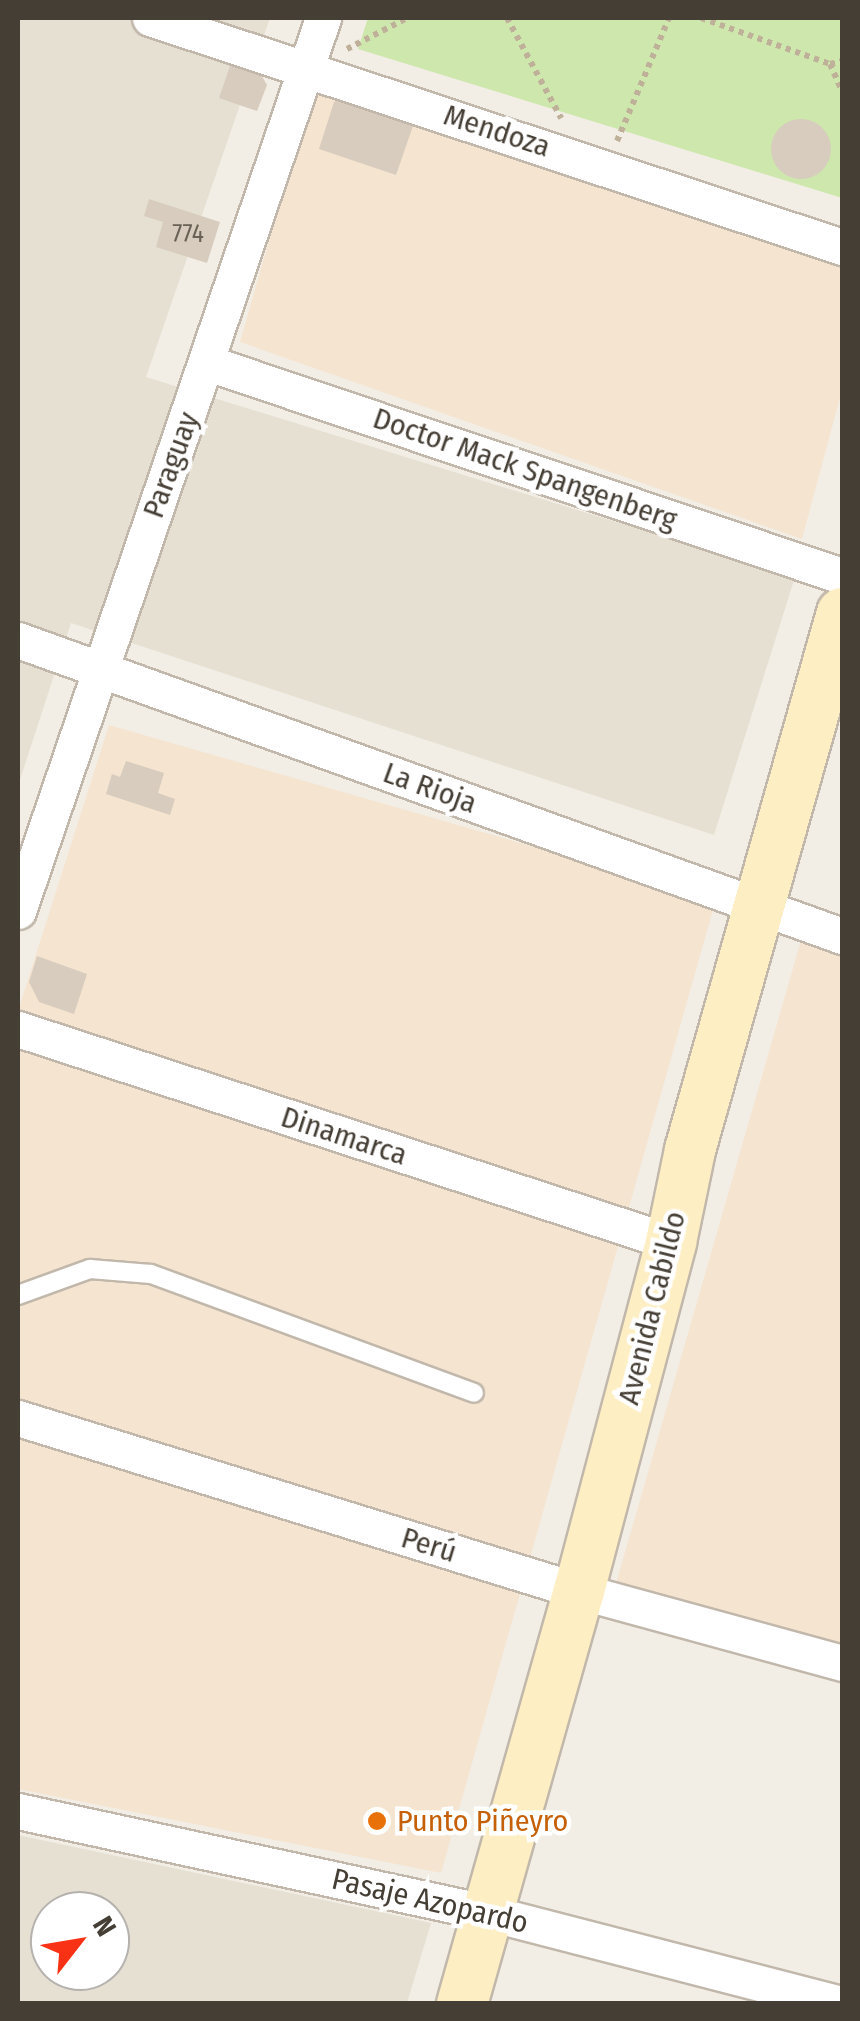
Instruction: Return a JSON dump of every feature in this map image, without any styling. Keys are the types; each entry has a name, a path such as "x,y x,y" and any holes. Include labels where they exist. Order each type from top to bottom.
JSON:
{"street":[{"name":"Mendoza","path":"150,18 595,162 842,247"},
{"name":"Paraguay","path":"18,911 322,18"},
{"name":"Doctor Mack Spangenberg","path":"208,362 842,576"},
{"name":"Avenida Cabildo","path":"462,2004 579,1591 671,1242 690,1150 842,612"},
{"name":"La Rioja","path":"18,640 842,936"},
{"name":"Dinamarca","path":"18,1029 671,1242"},
{"name":"Perú","path":"18,1418 579,1591 842,1663"},
{"name":"Pasaje Azopardo","path":"18,1811 489,1913 840,2004"}],"lane":[{"path":"18,1295 90,1269 151,1274 474,1393"}],"path":[{"path":"306,70 407,18"},
{"path":"507,18 595,162"},
{"path":"595,162 669,18"},
{"path":"701,18 830,64 842,61"},
{"path":"830,64 842,90"}],"shaded area":[{"path":"18,18 270,18 146,377 795,577 714,835 71,623 18,786"},
{"path":"315,81 842,229 842,390 802,539 240,342"},
{"path":"109,725 716,899 441,1873 18,1789 18,1011"},
{"path":"802,937 842,949 842,1652 615,1587"},
{"path":"18,1835 431,1923 407,2003 18,2003"}],"green space":[{"path":"368,18 842,18 842,198 358,49"}],"building":[{"path":"231,63 260,73 267,85 257,111 219,98"},
{"path":"342,98 414,123 396,175 319,149 334,102"},
{"path":"801,119 822,128 831,149 822,170 801,179 780,170 771,149 780,128"},
{"path":"149,199 220,222 207,263 156,247 163,222 144,216"},
{"path":"126,761 164,773 158,793 175,799 170,815 106,794 112,774 120,777"},
{"path":"37,956 87,974 74,1014 39,1002 29,982"}],"place":[{"name":"Punto Piñeyro","path":"377,1821"}]}
